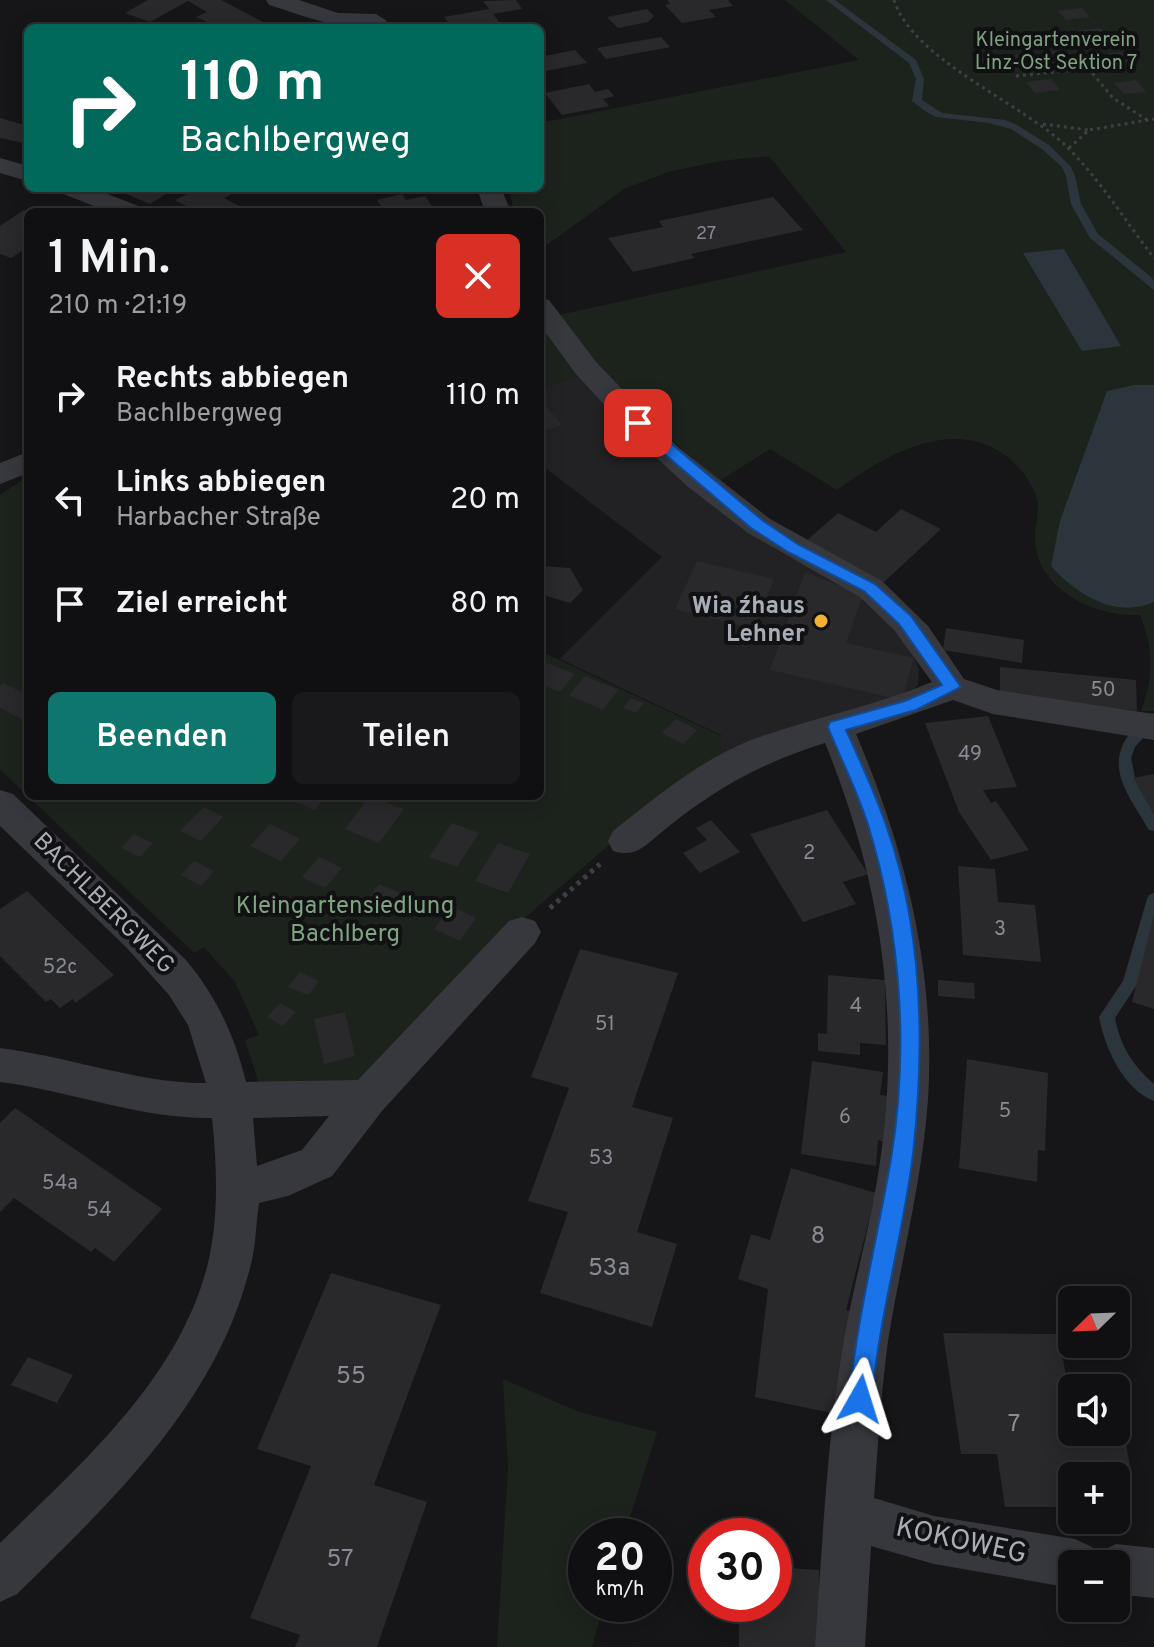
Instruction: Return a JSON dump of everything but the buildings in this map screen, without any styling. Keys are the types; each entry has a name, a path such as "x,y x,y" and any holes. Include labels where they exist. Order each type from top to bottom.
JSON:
{"street":[{"path":"277,0 336,19 378,24"},
{"path":"366,0 378,24"},
{"path":"0,165 24,173"},
{"path":"80,192 122,208"},
{"path":"544,311 602,386 638,423 757,524 793,548 870,588 905,620 952,687 993,702 1151,727"},
{"path":"0,475 24,463"},
{"path":"626,841 684,794 720,770 761,750 910,705 952,687"},
{"path":"836,727 877,825 896,894 908,970 910,1055 902,1156 866,1341 840,1647"},
{"name":"BACHLBERGWEG","path":"0,804 164,959 199,1010 214,1042 230,1100 240,1189 231,1263 212,1321 184,1375 127,1451 0,1577"},
{"path":"240,1189 288,1177 317,1163 368,1098 522,932"},
{"path":"0,1065 47,1071 182,1101 368,1098"},
{"name":"KOKOWEG","path":"849,1515 934,1540 1058,1561"},
{"path":"1130,1570 1154,1573"}],"path":[{"path":"894,0 897,10 920,37 971,82 1041,123 1069,148 1154,258"},
{"path":"1016,76 1091,68 1113,98 1152,120"},
{"path":"1041,123 1089,130 1152,120"},
{"path":"1069,148 1089,130"},
{"path":"522,932 626,841"}],"shaded area":[{"path":"1064,249 1121,346 1082,351 1023,253"},
{"path":"581,376 739,523 780,552 863,595 910,649 919,669 918,685 904,700 721,758 721,735 560,659 662,557 544,467 544,388"},
{"path":"1134,385 1154,385 1154,602 1126,608 1085,595 1051,566 1060,521 1107,391"}],"green space":[{"name":"Kleingartenverein Linz-Ost Sektion 7","path":"785,0 1154,0 1154,711 1141,711 1151,663 1140,615 1088,606 1072,598 1047,574 1035,542 1037,499 1024,474 1005,455 984,444 962,439 940,440 896,454 837,490 770,449 718,482 611,384 559,315 846,252 769,156 720,161 668,172 624,189 544,247 544,208 513,208 510,192 544,192 544,122 859,60"},
{"path":"544,328 581,376 544,388"},
{"name":"Kleingartensiedlung Bachlberg","path":"24,479 24,792 0,769 0,495"},
{"name":"Kleingartensiedlung Bachlberg","path":"544,653 721,736 721,758 624,832 513,928 366,1081 259,1084 245,1040 259,1035 235,982 204,947 194,953 32,800 544,800"},
{"path":"503,1379 579,1412 657,1432 630,1518 568,1518 568,1622 599,1622 592,1647 497,1647 508,1468"}],"waterway":[{"path":"830,0 913,62 920,79 917,101 928,110 951,117 1002,122 1054,153 1070,174 1076,204 1094,236 1154,287"},
{"path":"1154,718 1138,732 1125,758 1129,782 1154,826"},
{"path":"1154,899 1130,983 1107,1017 1112,1040 1122,1060 1154,1094"}],"place":[{"name":"Wia z´haus Lehner","path":"821,621"}],"route":[{"path":"638,423 757,524 793,548 870,588 905,620 952,687 910,705 836,727 877,825 896,894 908,970 909,998 910,1055 902,1156 866,1341 860,1399"}]}
